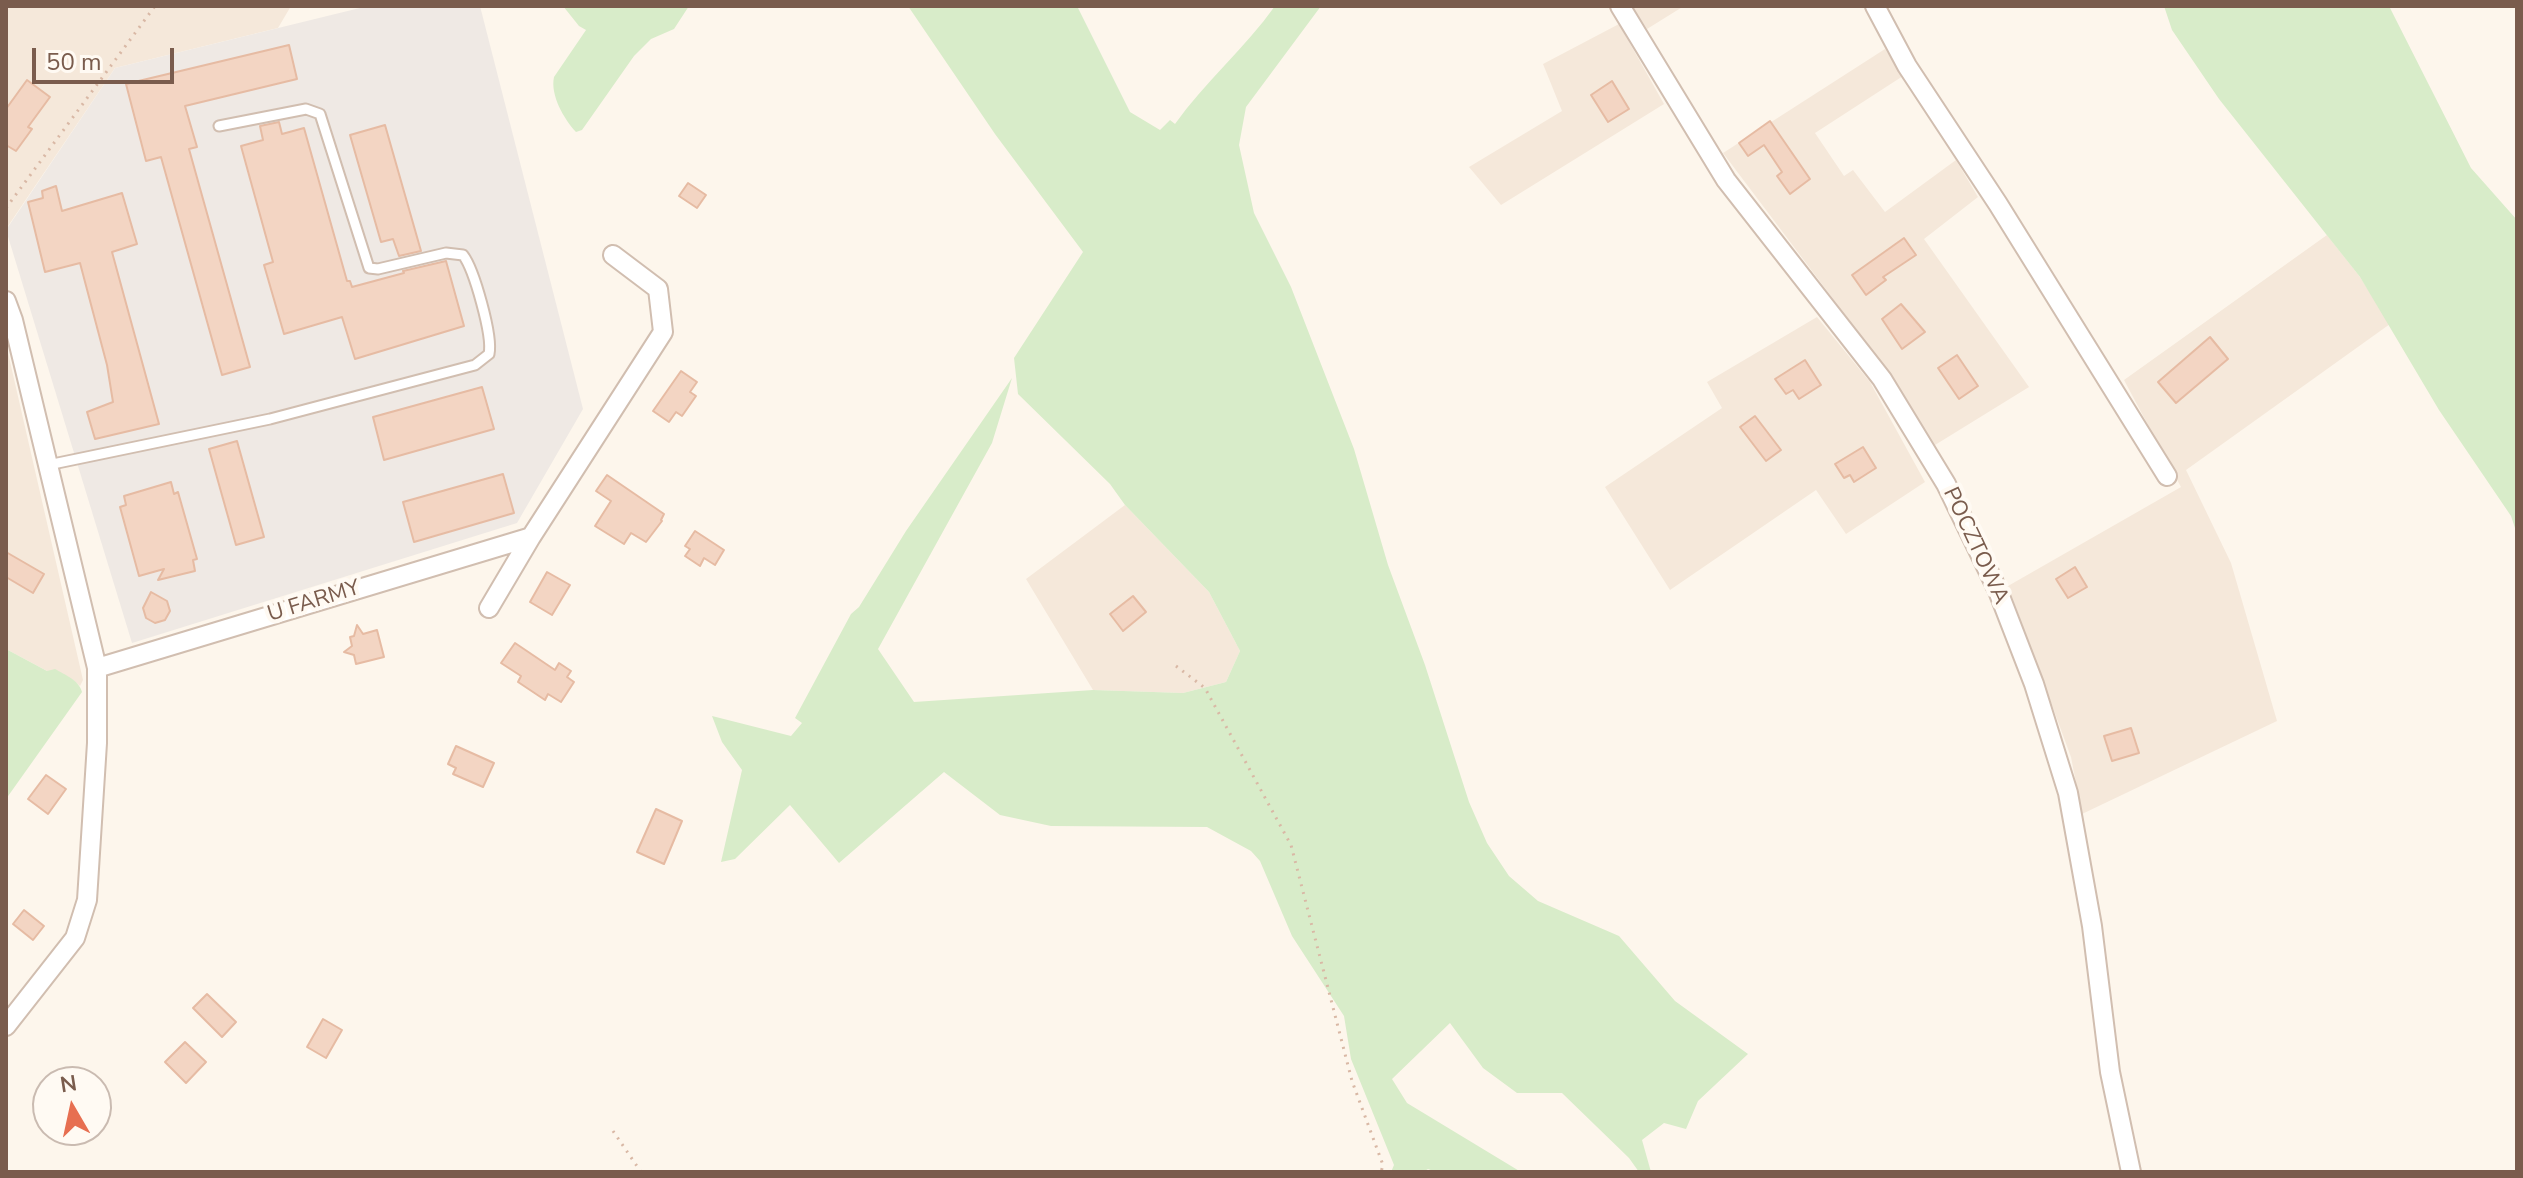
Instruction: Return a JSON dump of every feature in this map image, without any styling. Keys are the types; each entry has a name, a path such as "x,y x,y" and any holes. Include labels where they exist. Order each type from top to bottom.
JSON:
{"street":[{"name":"POCZTOWA","path":"1620,6 1726,180 1882,379 1946,484 1998,591 2034,684 2068,793 2092,926 2110,1072 2131,1172"},
{"path":"1875,6 1907,66 1998,204 2167,476"},
{"path":"489,608 663,332 658,289 613,255"},
{"path":"6,301 97,668 97,743 87,900 75,938 6,1026"},
{"name":"U FARMY","path":"97,668 531,537"}],"lane":[{"path":"48,465 270,419 475,365 489,354 489,339 468,262 463,255 446,253 378,269 369,268 320,114 306,109 219,126"}],"path":[{"path":"6,208 155,6"},
{"path":"1176,666 1205,688 1291,845 1352,1081 1383,1165 1381,1172"},
{"path":"613,1131 641,1172"}],"shaded area":[{"path":"6,6 291,6 278,28 115,68 6,229"},
{"path":"368,6 480,6 583,409 517,523 132,643 6,230 115,68"},
{"path":"1632,6 1684,6 1647,29"},
{"path":"1619,24 1664,104 1501,205 1469,167 1562,111 1543,64"},
{"path":"1885,49 1903,76 1815,133 1844,176 1853,170 1885,212 1956,160 1978,197 1924,239 2029,387 1935,445 1886,369 1723,153"},
{"path":"2327,235 2360,277 2390,324 2186,470 2231,563 2277,721 2082,814 2071,757 2008,586 2181,487 2124,380"},
{"path":"1817,317 1870,382 1925,482 1846,534 1816,490 1670,590 1605,487 1722,408 1707,382"},
{"path":"6,344 83,680 80,686 6,649"},
{"path":"1125,505 1209,592 1240,651 1226,682 1183,693 1093,690 1026,579"}],"green space":[{"path":"563,6 689,6 674,29 651,39 634,56 582,130 576,132 559,106 553,84 554,77 586,30"},
{"path":"908,6 1077,6 1130,112 1160,130 1170,120 1175,124 1275,6 1321,6 1246,107 1239,145 1254,213 1291,287 1354,449 1388,565 1425,665 1469,802 1487,843 1509,876 1538,901 1619,936 1675,1001 1748,1054 1698,1101 1686,1129 1664,1123 1642,1140 1651,1172 1639,1172 1629,1158 1562,1093 1517,1093 1483,1068 1450,1023 1392,1079 1407,1103 1521,1172 1436,1172 1428,1169 1423,1172 1391,1172 1394,1165 1351,1059 1344,1016 1292,936 1260,861 1251,851 1207,827 1051,826 1000,815 944,772 839,863 790,805 735,859 721,862 742,770 722,742 712,716 791,736 802,723 795,718 851,614 859,607 906,531 1012,378 992,443 878,649 914,702 1093,690 1183,693 1226,682 1240,651 1209,592 1125,505 1110,484 1018,394 1014,358 1083,252 995,134"},
{"path":"2164,6 2389,6 2471,168 2517,220 2517,534 2511,516 2439,410 2360,277 2219,99 2172,30"},
{"path":"6,649 47,671 55,669 78,684 82,692 6,799"}],"building":[{"path":"289,45 297,79 185,106 197,147 189,149 250,367 222,375 161,157 146,161 126,84"},
{"path":"27,80 50,97 28,127 32,129 16,151 6,145 6,109"},
{"path":"1612,81 1629,109 1608,122 1591,95"},
{"path":"1770,121 1810,179 1790,194 1777,176 1782,172 1764,145 1748,156 1739,143"},
{"path":"279,122 282,134 304,128 347,281 352,287 446,261 464,326 355,359 342,317 284,334 264,265 273,262 241,146 263,140 260,126"},
{"path":"385,125 421,251 399,256 393,239 381,242 350,135"},
{"path":"688,183 706,195 697,208 679,196"},
{"path":"56,186 62,211 122,193 137,244 112,252 159,424 95,439 87,412 113,402 107,365 80,263 45,272 28,202 43,198 42,191"},
{"path":"1904,238 1916,255 1883,277 1886,280 1866,295 1852,275"},
{"path":"1901,304 1925,332 1902,349 1882,319"},
{"path":"2210,337 2228,359 2176,403 2158,382"},
{"path":"1957,355 1978,386 1959,399 1938,368"},
{"path":"1805,360 1821,385 1799,399 1793,390 1786,394 1775,379"},
{"path":"681,371 697,382 690,392 696,396 682,416 676,412 669,422 653,411"},
{"path":"482,387 494,429 384,460 373,417"},
{"path":"1755,416 1781,450 1766,461 1740,427"},
{"path":"237,441 264,537 236,545 209,449"},
{"path":"1863,447 1876,468 1854,482 1850,475 1844,478 1835,464"},
{"path":"503,474 514,513 414,542 403,502"},
{"path":"607,475 664,514 646,542 631,533 624,544 595,526 611,501 596,491"},
{"path":"171,482 174,494 178,492 197,559 193,560 195,571 158,580 164,569 139,576 120,507 126,505 124,496"},
{"path":"695,531 724,550 715,565 704,558 700,566 685,556 690,549 685,546"},
{"path":"6,552 44,574 33,593 6,577"},
{"path":"2075,567 2087,587 2068,598 2056,579"},
{"path":"547,572 570,585 552,615 530,602"},
{"path":"151,592 167,601 170,611 165,620 155,623 146,618 143,608"},
{"path":"1133,596 1146,612 1123,631 1110,614"},
{"path":"357,625 363,634 377,630 384,657 356,664 354,655 344,652 352,646 350,637 354,636"},
{"path":"515,643 555,670 559,663 571,671 567,677 574,682 561,702 548,694 545,700 518,682 521,676 501,663"},
{"path":"2131,728 2139,753 2112,761 2104,736"},
{"path":"456,746 494,763 483,787 453,774 456,768 448,764"},
{"path":"46,775 66,789 48,814 28,799"},
{"path":"656,809 682,821 664,864 637,852"},
{"path":"24,910 44,926 33,940 13,924"},
{"path":"207,994 236,1022 222,1037 193,1008"},
{"path":"323,1019 342,1030 326,1058 307,1047"},
{"path":"185,1042 206,1062 186,1083 165,1062"}]}
